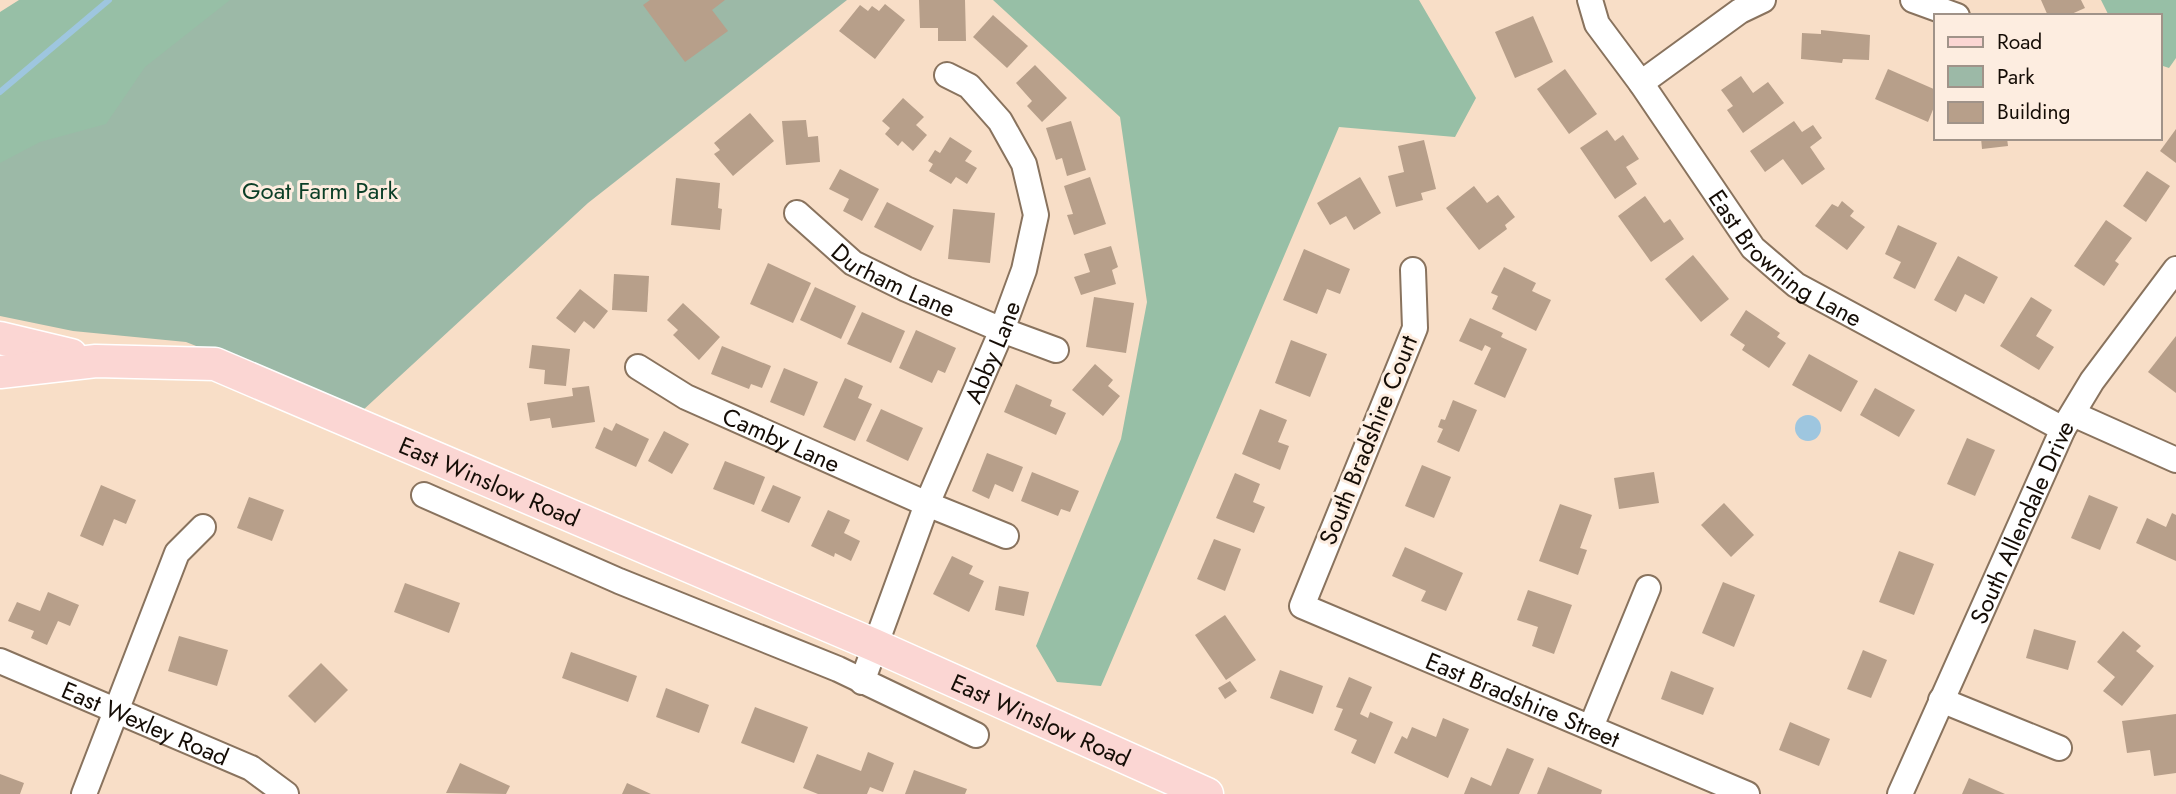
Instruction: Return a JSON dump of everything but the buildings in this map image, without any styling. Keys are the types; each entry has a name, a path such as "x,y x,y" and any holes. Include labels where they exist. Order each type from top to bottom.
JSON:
{"main road":[{"name":"East Winslow Road","path":"0,338 96,361"},
{"name":"East Winslow Road","path":"0,372 96,361 215,364 874,645 1204,794"}],"street":[{"name":"East Browning Lane","path":"1590,0 1597,24 1641,83 1753,248 1796,285 2068,421 2176,460"},
{"path":"1641,83 1740,11 1763,0"},
{"path":"1913,0 1951,14"},
{"name":"Abby Lane","path":"874,645 927,504 1002,330 1024,270 1036,215 1024,164 1000,121 969,86 947,75"},
{"name":"Durham Lane","path":"797,213 853,263 906,289 1056,350"},
{"name":"South Allendale Drive","path":"1900,794 2068,421 2092,381 2176,269"},
{"name":"South Bradshire Court","path":"1301,606 1415,328 1413,270"},
{"name":"Camby Lane","path":"638,367 686,397 927,504 1006,536"},
{"name":"East Winslow Road","path":"424,495 619,581 838,669 976,735"},
{"path":"84,794 177,554 203,527"},
{"path":"1591,727 1648,588"},
{"name":"East Bradshire Street","path":"1301,606 1747,794"},
{"path":"862,682 874,645"},
{"name":"East Wexley Road","path":"0,661 251,768 286,794"},
{"path":"1941,700 2059,748"}],"green space":[{"path":"19,0 230,0 145,67 106,124 40,142 0,163 0,12"},
{"name":"Goat Farm Park","path":"69,0 847,0 588,203 362,411 186,342 73,331 0,316 0,55"},
{"path":"993,0 1419,0 1476,98 1455,137 1339,127 1101,686 1057,682 1036,646 1121,439 1147,302 1120,117"},
{"path":"2101,0 2176,0 2176,58 2169,68 2162,66 2162,14 2108,14"}],"water":[{"path":"1808,415 1817,419 1821,428 1817,437 1808,441 1799,437 1795,428 1799,419"}],"waterway":[{"path":"0,92 109,0"}]}
